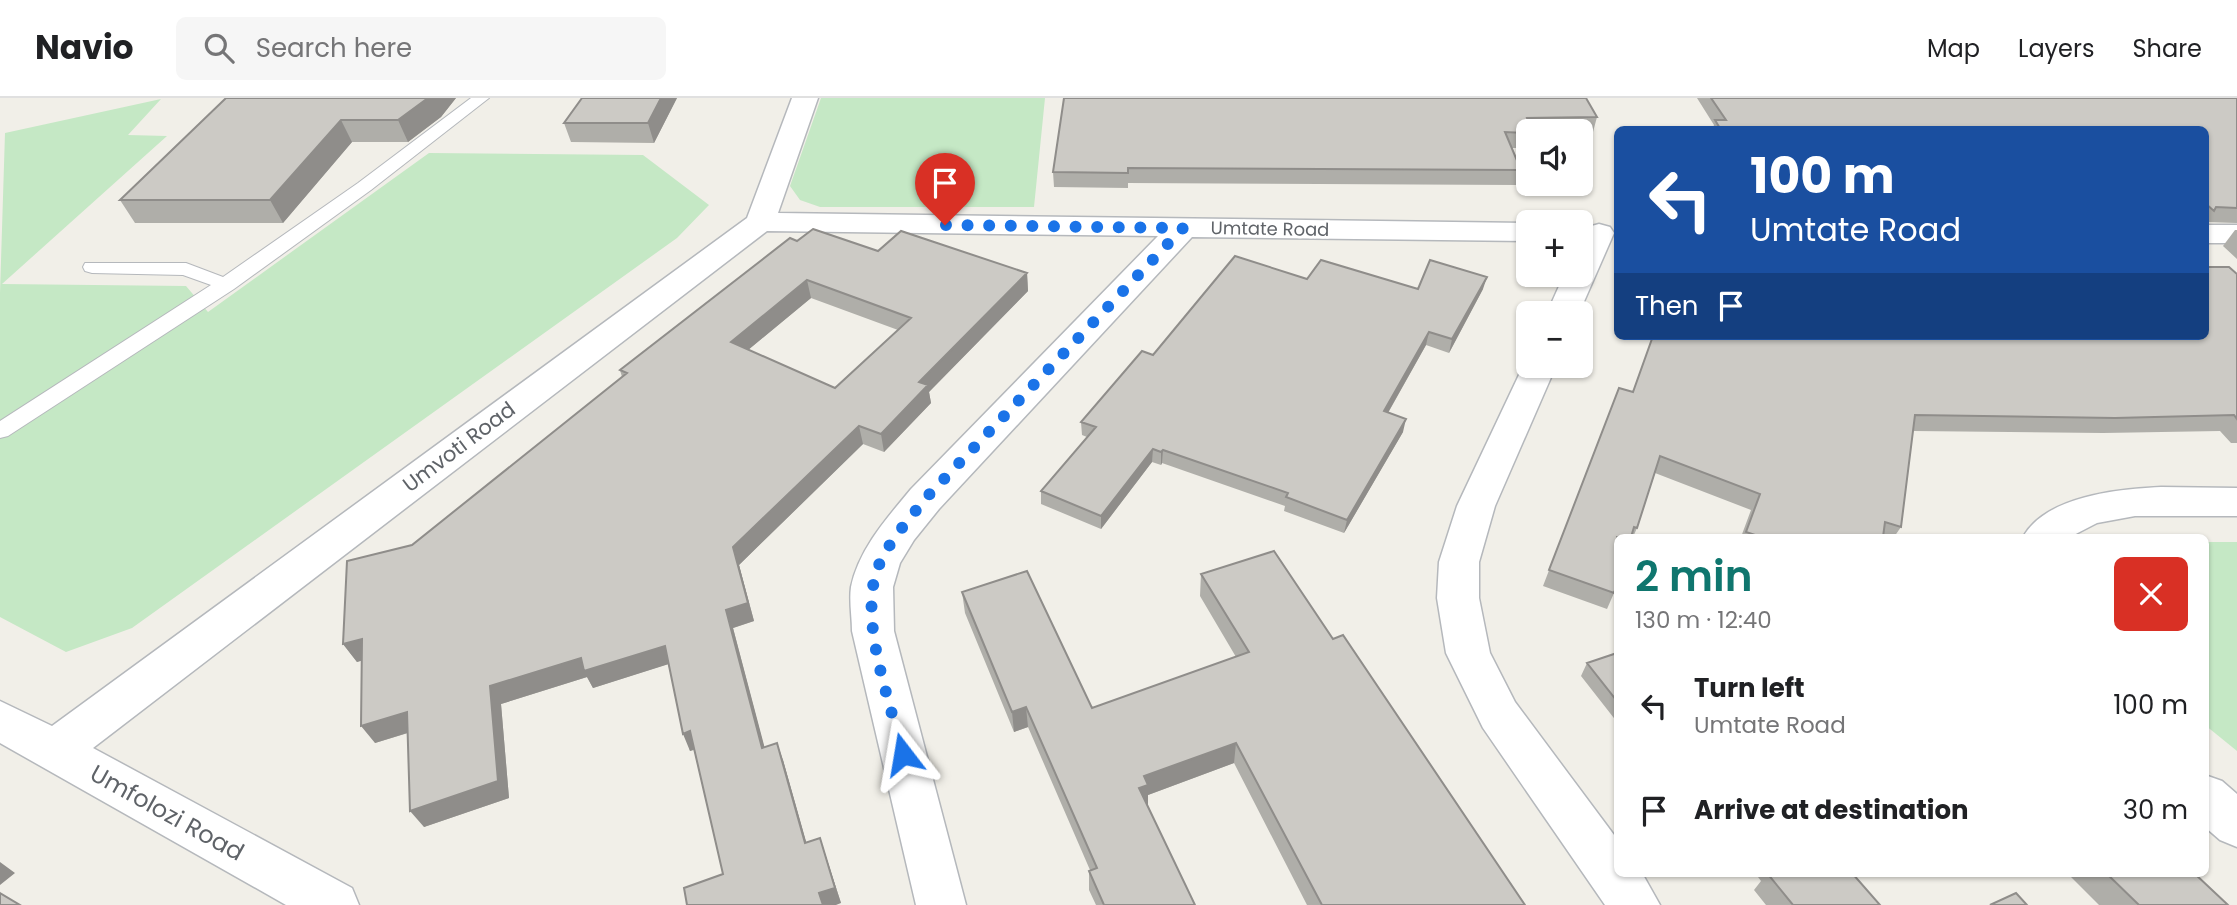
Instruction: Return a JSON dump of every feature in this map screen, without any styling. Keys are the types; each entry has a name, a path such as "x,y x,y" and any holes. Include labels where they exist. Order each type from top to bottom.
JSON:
{"street":[{"path":"760,222 805,98"},
{"name":"Umtate Road","path":"760,222 1516,232"},
{"name":"Umvoti Road","path":"54,751 760,222"},
{"path":"941,905 873,631 872,588 878,568 890,544 925,499 1183,228"},
{"path":"1568,301 1599,233"},
{"path":"2209,234 2237,234"},
{"path":"1534,378 1476,506 1459,562 1458,598 1468,653 1499,715 1614,876"},
{"path":"2046,534 2059,523 2098,508 2145,501 2237,502"},
{"name":"Umfolozi Road","path":"0,720 334,905"},
{"path":"2209,800 2237,825"},
{"path":"1615,877 1635,905"}],"lane":[{"path":"0,431 227,285 376,179 481,98"},
{"path":"92,267 186,269 227,285"}],"green space":[{"path":"821,98 1045,98 1034,207 820,207 800,200 790,186"},
{"path":"161,99 128,135 167,136 2,284 186,286 208,312 429,153 643,155 709,205 677,238 132,628 66,652 0,617 0,293 5,133"},
{"path":"2209,542 2237,542 2237,751 2209,728"}],"building":[{"path":"226,98 428,98 398,120 341,120 270,200 120,200"},
{"path":"582,98 661,98 648,123 564,123"},
{"path":"1064,98 1586,98 1597,117 1516,119 1516,132 1505,132 1516,158 1516,170 1128,168 1128,173 1053,172"},
{"path":"1711,98 2237,98 2237,208 2216,207 2214,211 2209,207 2209,126 1719,126 1715,120 1726,120"},
{"path":"813,229 878,251 901,231 1027,273 919,382 928,385 881,434 859,426 733,547 748,603 726,610 762,748 777,743 805,843 820,838 835,888 819,893 823,905 687,905 684,888 723,874 690,731 683,734 665,646 584,671 581,658 490,686 498,781 410,811 407,712 361,726 362,639 343,644 347,561 412,545 627,373 620,370 790,238 797,241","holes":["807,280 911,318 835,388 731,342"]},
{"path":"1235,256 1307,279 1321,260 1418,289 1430,260 1487,277 1452,339 1429,332 1384,411 1406,419 1347,520 1286,497 1288,493 1163,450 1161,452 1153,449 1101,516 1041,491 1096,427 1081,422 1142,351 1153,355"},
{"path":"2209,267 2229,267 2237,274 2237,419 2234,415 2115,418 1915,415 1901,527 1885,522 1883,534 1746,532 1760,494 1660,456 1637,528 1634,527 1632,534 1614,534 1614,593 1549,570 1619,388 1633,392 1652,340 2209,340"},
{"path":"1274,551 1333,639 1343,635 1525,905 1322,905 1236,743 1144,776 1148,785 1139,788 1195,905 1104,905 1089,871 1097,868 1026,707 1012,712 962,592 1027,571 1092,708 1249,652 1201,574"},
{"path":"1614,654 1614,697 1587,663"},
{"path":"1770,877 1856,877 1880,905 1793,905"},
{"path":"2110,877 2198,877 2228,905 2139,905"},
{"path":"0,893 20,905 0,905"},
{"path":"2016,893 2027,905 1990,905"}],"route":[{"path":"903,754 873,631 872,588 890,544 925,499 1183,228 945,225"}]}
